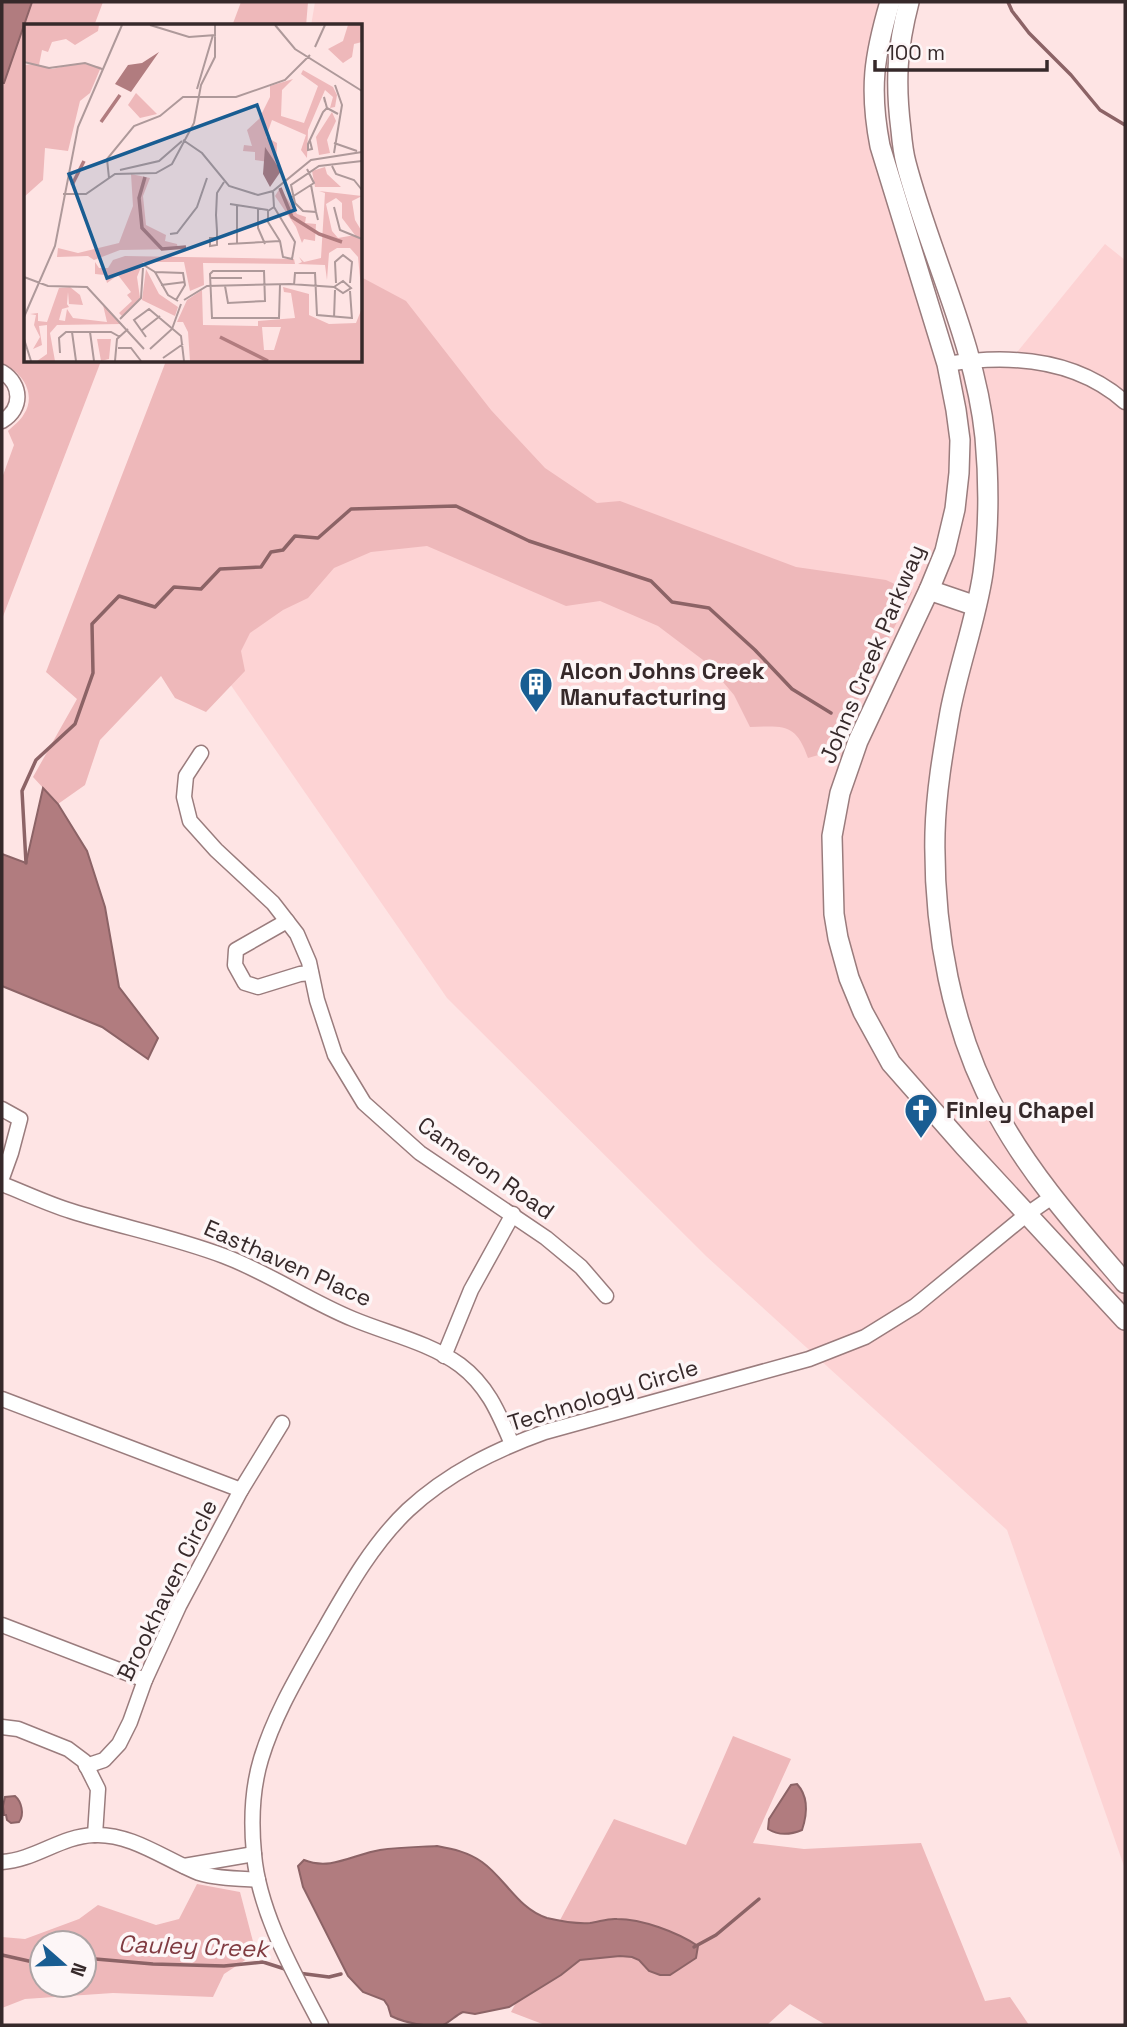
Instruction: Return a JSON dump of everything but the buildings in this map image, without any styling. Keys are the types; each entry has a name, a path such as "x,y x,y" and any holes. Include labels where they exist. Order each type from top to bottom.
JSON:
{"street":[{"name":"Johns Creek Parkway","path":"890,2 875,63 874,118 880,146 947,364 960,440 959,472 955,509 945,551 858,741 840,793 832,836 834,914 849,978 863,1012 891,1063 1026,1215 1125,1320"},
{"path":"909,2 900,37 897,77 905,161 971,360 985,437 987,520 983,574 951,708 940,768 935,831 937,906 951,991 961,1033 998,1115 1052,1197 1125,1283"},
{"path":"947,364 1009,358 1056,365 1091,379 1125,402"},
{"path":"2,372 15,383 18,398 13,413 2,421"},
{"path":"929,590 976,606"},
{"name":"Cameron Road","path":"201,752 186,776 184,797 190,821 216,850 273,903 297,934 309,961 317,1000 335,1055 364,1102 420,1153 546,1238 582,1267 606,1296"},
{"path":"287,921 236,950 235,965 245,983 258,987 312,973"},
{"path":"2,1109 20,1119 2,1178"},
{"name":"Easthaven Place","path":"2,1184 69,1210 170,1237 224,1256 270,1275 313,1301 354,1320 423,1345 460,1366 492,1399 512,1444"},
{"name":"Technology Circle","path":"321,2025 274,1929 258,1880 252,1823 256,1780 274,1723 291,1688 353,1580 379,1543 408,1510 451,1475 512,1444 545,1432 809,1359 864,1337 915,1306 1026,1215 1052,1197"},
{"path":"444,1356 471,1290 513,1214"},
{"path":"2,1399 241,1490"},
{"name":"Brookhaven Circle","path":"86,1766 104,1760 119,1744 179,1606 241,1490 282,1423"},
{"path":"2,1625 145,1680"},
{"path":"2,1727 18,1729 68,1749 84,1761 98,1789 95,1835"},
{"path":"2,1862 24,1859 76,1837 95,1835 128,1841 184,1866 215,1868 258,1880"},
{"path":"215,1868 254,1854"}],"shaded area":[{"path":"2,2 103,2 95,24 24,24 24,362 101,362 2,619 2,478 14,445 8,431 23,416 29,399 21,378 2,364"},
{"path":"2,2 32,2 4,83"},
{"path":"241,2 308,2 306,24 233,24"},
{"path":"315,2 885,2 879,99 906,180 955,372 1005,367 1105,244 1125,260 1125,1869 1007,1530 706,1256 447,998 228,681 359,362 362,362 362,24 311,24"},
{"path":"362,278 406,301 491,410 545,468 597,503 620,501 796,567 886,580 912,592 836,750 808,758 799,738 787,729 772,726 750,727 734,695 707,663 658,626 600,601 566,606 427,546 371,552 334,568 308,598 283,610 250,633 241,651 245,671 206,712 175,698 161,676 100,740 85,785 58,804 33,777 77,699 46,672 166,362 362,362"},
{"path":"43,788 58,804 87,851 105,907 119,987 158,1038 148,1059 102,1027 2,986 2,854 26,863"},
{"path":"733,1736 791,1759 753,1843 804,1849 921,1843 985,2001 1010,1997 1029,2025 826,2025 790,2004 767,2025 545,2025 511,2012 614,1819 686,1845"},
{"path":"797,1784 804,1795 806,1806 802,1830 785,1834 768,1829 769,1819 791,1785"},
{"path":"15,1796 22,1815 19,1822 11,1823 4,1815 3,1806 5,1797"},
{"path":"437,1846 466,1853 482,1862 520,1901 537,1914 574,1923 614,1919 648,1924 670,1931 698,1946 696,1958 670,1975 649,1971 639,1960 632,1957 580,1960 509,2007 475,2014 463,2012 443,2025 423,2025 391,2016 384,2000 363,1992 348,1976 303,1887 298,1866 304,1860 324,1864 380,1850"},
{"path":"197,1884 240,1892 256,1953 224,1974 213,1997 98,1994 98,1929 52,1929 79,1919 98,1905 156,1925 179,1919"},
{"path":"2,1937 28,1938 28,1999 2,2008"}],"waterway":[{"path":"1008,2 1029,33 1071,75 1100,110 1125,125"},
{"path":"26,863 22,791 36,760 75,724 93,673 92,624 119,596 155,607 174,587 201,589 220,569 261,567 271,552 283,550 295,536 318,538 351,509 456,506 529,541 651,581 672,602 709,608 792,689 831,713"},
{"name":"Cauley Creek","path":"694,1947 716,1935 759,1899"},
{"name":"Cauley Creek","path":"2,1955 28,1961"},
{"name":"Cauley Creek","path":"98,1959 224,1966 263,1962 288,1970"},
{"name":"Cauley Creek","path":"298,1973 329,1977 341,1974"}],"place":[{"name":"Alcon Johns Creek Manufacturing","path":"536,714"},
{"name":"Finley Chapel","path":"921,1140"}]}
